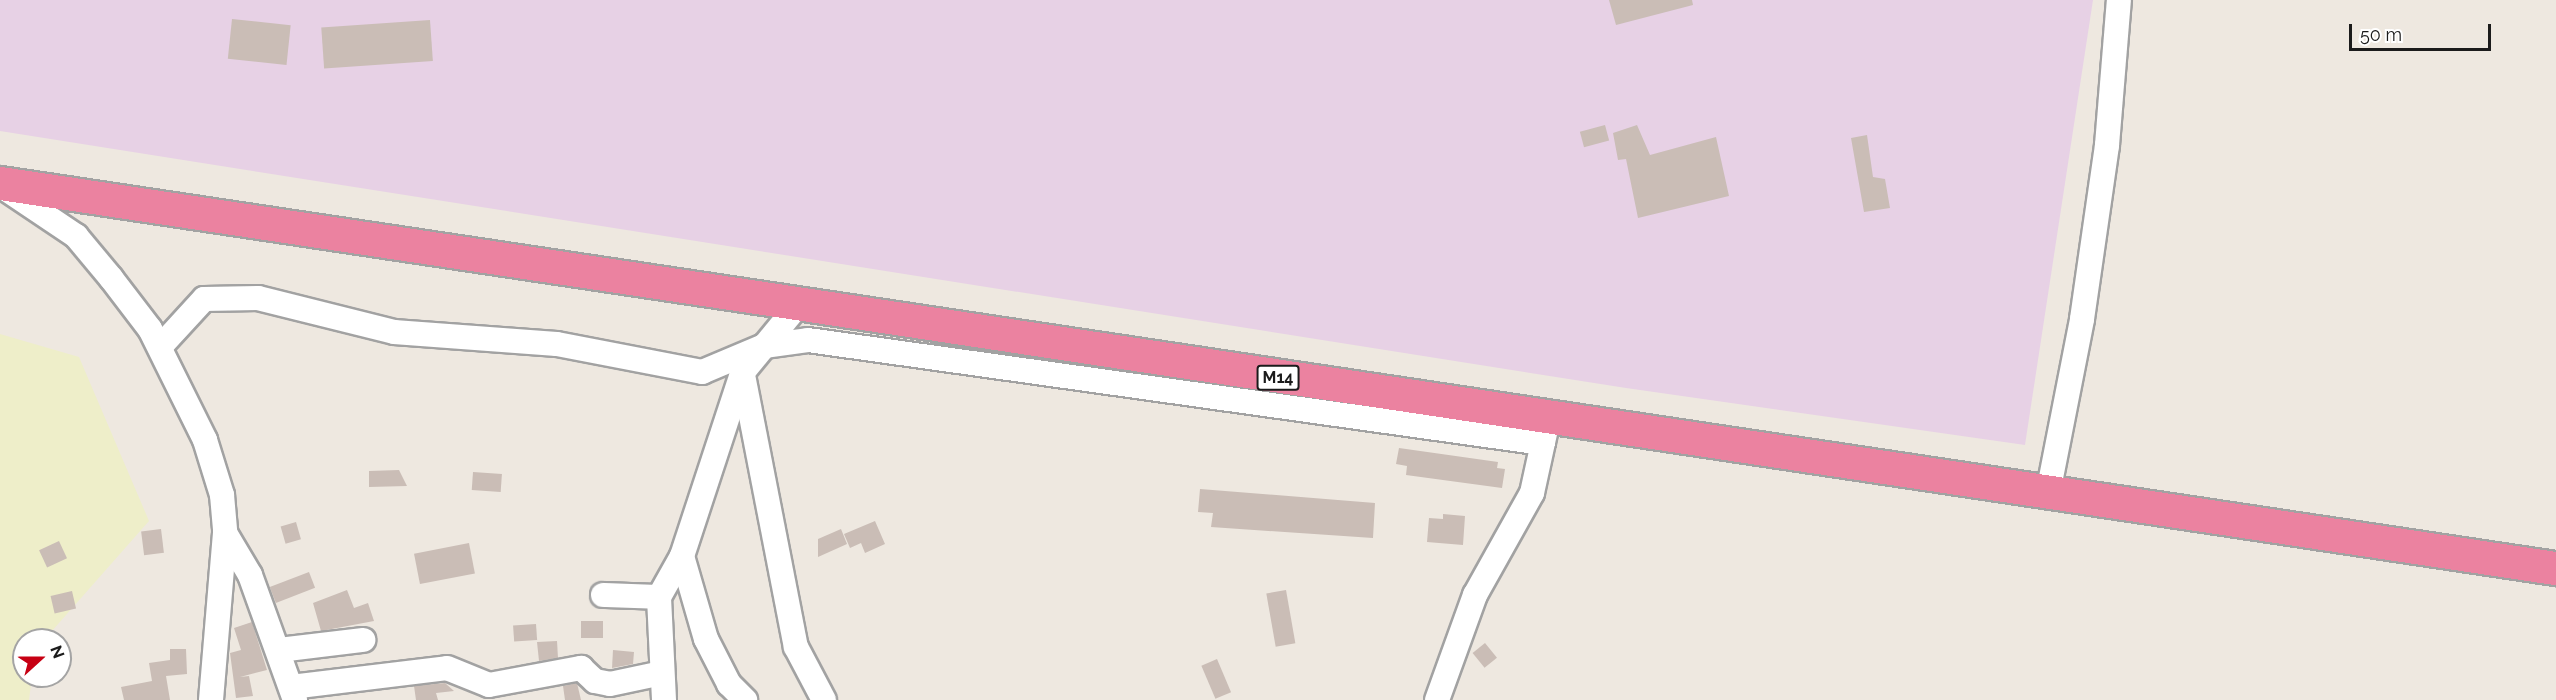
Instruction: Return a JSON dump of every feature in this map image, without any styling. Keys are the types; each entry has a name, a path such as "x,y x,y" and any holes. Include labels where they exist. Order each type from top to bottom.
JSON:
{"highway":[{"name":"M14","path":"0,184 798,305 1546,430 2048,493 2556,568"}],"street":[{"path":"2048,493 2102,180 2119,0"},
{"path":"0,184 76,236 160,347 205,440 222,495 225,533 211,700"},
{"path":"160,347 204,299 258,298 393,332 557,344 702,372 764,346 808,340 1546,430 1528,502 1475,595 1437,700"},
{"path":"664,700 659,597 682,556 742,373 798,305"},
{"path":"742,373 796,647 824,700"},
{"path":"225,533 250,575 293,693 447,668 489,685 581,668 595,681 610,684 662,673"},
{"path":"682,556 706,639 729,684 745,700"},
{"path":"603,596 659,597"},
{"path":"279,650 363,639"}],"shaded area":[{"path":"0,0 2093,0 2025,445 1626,388 0,131"}],"green space":[{"path":"0,334 79,357 149,521 55,628 12,628 12,688 30,688 29,700 0,700"}],"building":[{"path":"1609,0 1692,0 1693,5 1616,25"},
{"path":"232,19 291,25 286,65 228,59"},
{"path":"430,20 433,61 324,69 321,28"},
{"path":"1605,125 1609,140 1584,147 1580,132"},
{"path":"1637,125 1650,155 1716,137 1729,196 1638,218 1626,159 1618,160 1613,133"},
{"path":"1867,135 1873,177 1885,179 1890,208 1864,212 1851,138"},
{"path":"1399,448 1498,462 1497,468 1505,469 1502,488 1406,475 1407,466 1396,464"},
{"path":"399,470 407,486 369,487 369,471"},
{"path":"473,472 502,474 501,492 472,490"},
{"path":"1200,489 1375,503 1373,538 1211,527 1213,513 1198,512"},
{"path":"1443,514 1465,516 1463,545 1427,542 1429,518 1443,519"},
{"path":"875,521 885,544 865,553 861,543 850,548 844,534"},
{"path":"296,522 301,539 286,544 281,526"},
{"path":"161,529 164,553 144,555 141,531"},
{"path":"841,529 847,544 818,557 818,539"},
{"path":"59,541 67,558 47,568 39,550"},
{"path":"469,543 475,573 420,584 414,554"},
{"path":"309,572 315,588 276,603 270,587"},
{"path":"347,590 354,608 368,603 374,621 321,631 313,603"},
{"path":"1286,590 1295,643 1276,647 1266,593"},
{"path":"72,591 76,609 55,613 51,596"},
{"path":"581,621 603,621 603,638 581,638"},
{"path":"252,622 267,670 240,677 249,676 253,696 236,698 230,653 241,650 234,628"},
{"path":"536,624 537,640 514,642 513,626"},
{"path":"557,641 558,658 539,661 537,642"},
{"path":"1485,643 1497,658 1485,668 1473,653"},
{"path":"170,649 186,649 187,674 166,676 170,700 124,700 121,687 152,681 149,663 170,660"},
{"path":"613,650 634,652 633,664 612,668"},
{"path":"1217,659 1231,692 1215,699 1201,666"},
{"path":"445,683 454,691 436,693 438,700 416,700 414,686"},
{"path":"577,683 581,700 565,700 563,686"}]}
